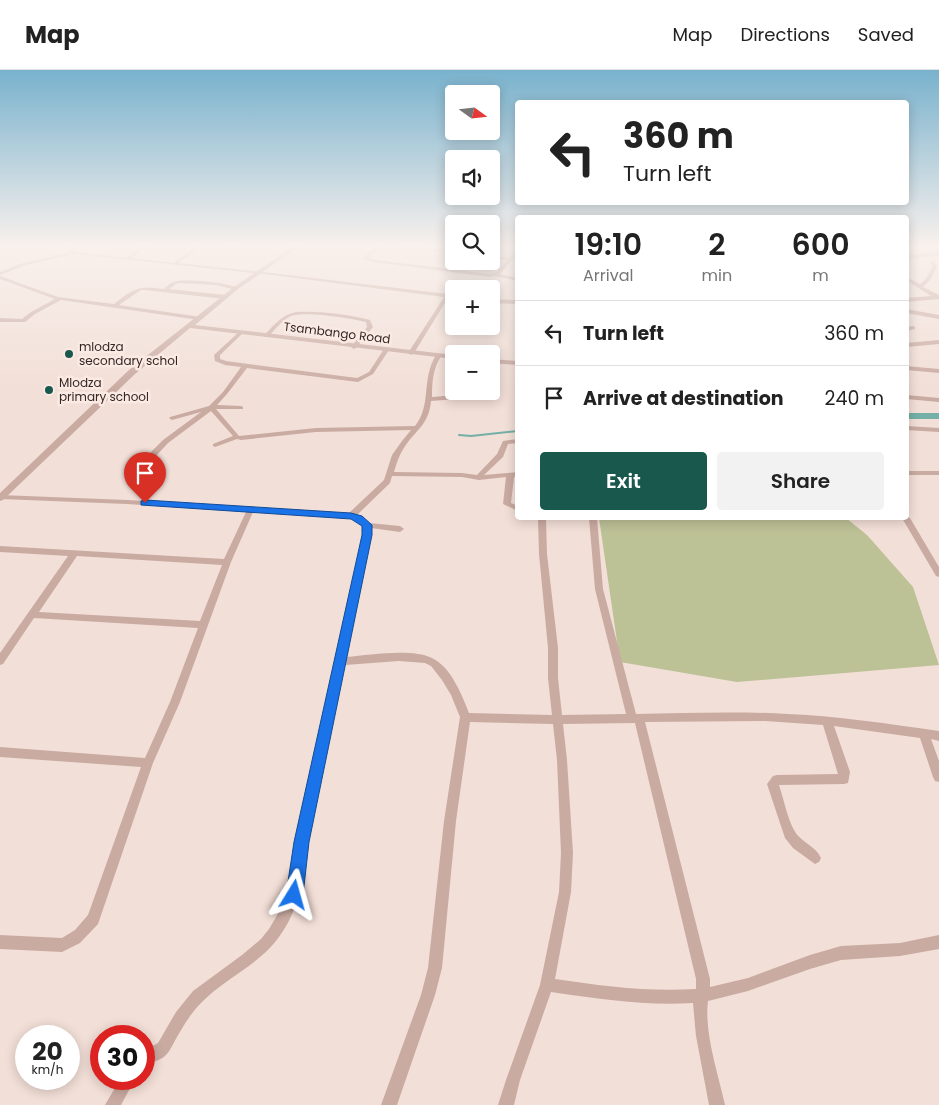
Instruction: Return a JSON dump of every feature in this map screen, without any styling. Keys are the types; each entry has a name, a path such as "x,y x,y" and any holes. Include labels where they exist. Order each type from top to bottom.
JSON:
{"street":[{"path":"48,293 61,298 199,318"},
{"path":"116,305 133,293"},
{"path":"198,293 225,297"},
{"path":"1,498 113,389 230,293"},
{"path":"422,293 445,296"},
{"path":"0,320 23,321 33,313 61,298"},
{"path":"909,300 938,298"},
{"path":"500,301 515,302"},
{"path":"411,353 445,304"},
{"path":"909,311 939,317"},
{"path":"266,336 286,317 292,314 311,314 368,321 370,327 354,347"},
{"name":"Tsambango Road","path":"188,326 445,356"},
{"path":"240,333 216,358 225,364 358,380 371,373 386,350"},
{"path":"909,344 939,342"},
{"path":"351,516 387,481 396,455 404,442 424,419 429,399 428,383 434,362 438,356"},
{"path":"500,362 515,363"},
{"path":"142,466 177,432 211,407 231,387 245,366"},
{"path":"909,368 939,371"},
{"path":"909,397 939,400"},
{"path":"429,399 445,398"},
{"path":"211,407 237,437"},
{"path":"172,418 211,407 241,408"},
{"path":"215,445 237,437 316,430 417,428"},
{"path":"909,428 939,430"},
{"path":"479,478 482,472 500,455 505,442 515,442"},
{"path":"909,473 939,473"},
{"path":"390,474 462,475 479,478 514,475 507,504 515,508"},
{"path":"1,498 251,509 351,516 358,518 367,525 400,529"},
{"path":"0,942 62,945 71,943 93,919 148,763 175,702 227,562 251,509"},
{"path":"506,1105 547,984 565,892 567,853 559,719 553,678 553,648 542,520"},
{"path":"593,520 599,589 635,718 703,979 700,1011 702,1034 717,1105"},
{"path":"907,520 939,574"},
{"path":"155,1053 163,1048 189,1006 204,990 260,951 275,934 294,895 302,842 342,661 367,535 367,525"},
{"path":"0,549 227,562"},
{"path":"0,661 74,554"},
{"path":"33,615 204,625"},
{"path":"342,661 418,657 430,661 444,675 462,707 465,717 450,821 434,968 428,995 389,1105"},
{"path":"465,717 559,719 765,717 827,721 939,736"},
{"path":"815,858 797,844 790,834 772,784 777,780 844,779 844,772 827,721"},
{"path":"924,734 939,777"},
{"path":"0,752 148,763"},
{"path":"547,984 612,994 702,995 755,983 800,965 842,953 897,950 939,942"},
{"path":"113,1105 122,1090"}],"green space":[{"path":"599,520 848,520 867,535 913,587 939,665 737,682 620,662"}],"waterway":[{"path":"909,416 939,416"},
{"path":"459,435 471,436 515,431"}],"place":[{"name":"mlodza secondary schol","path":"69,354"},
{"name":"Mlodza primary school","path":"49,390"}],"route":[{"path":"145,503 351,516 364,521 367,525 367,535 342,661 302,842 294,895"}]}
